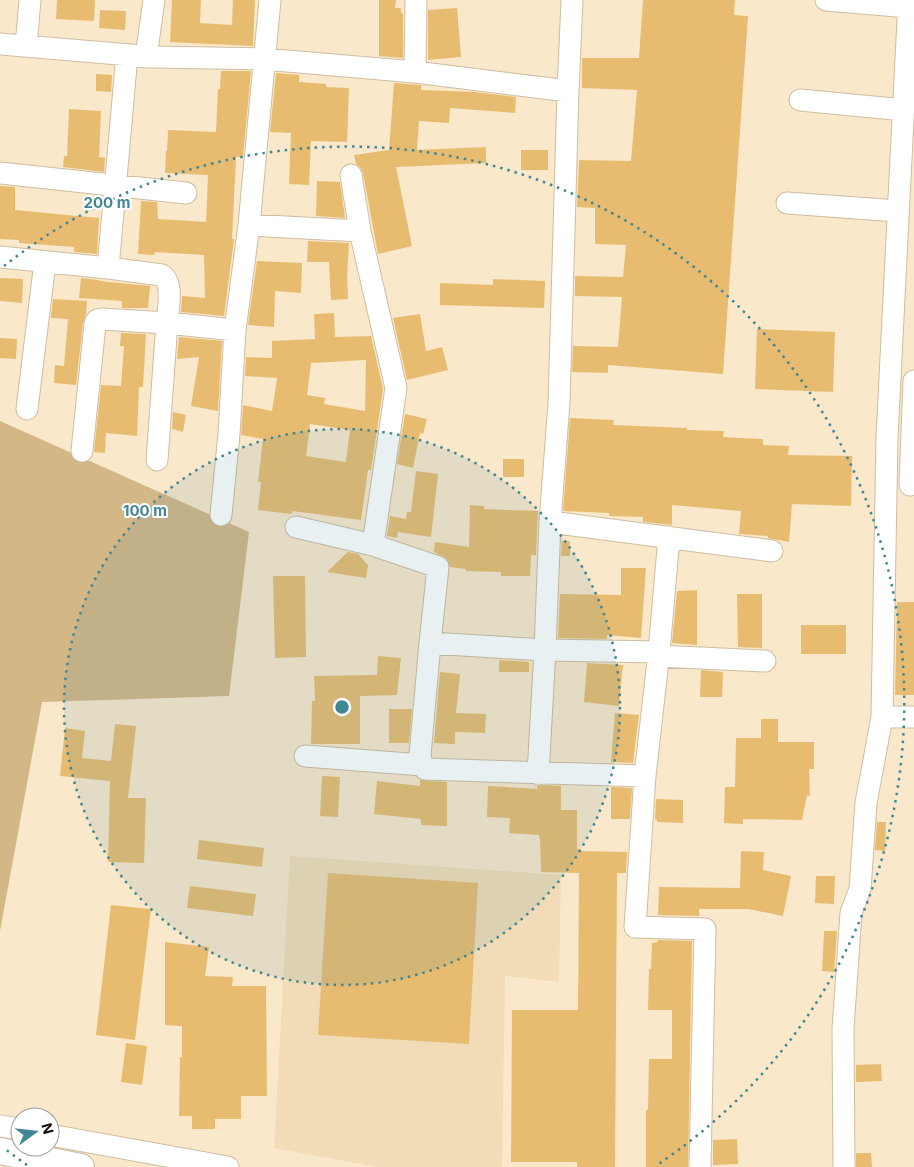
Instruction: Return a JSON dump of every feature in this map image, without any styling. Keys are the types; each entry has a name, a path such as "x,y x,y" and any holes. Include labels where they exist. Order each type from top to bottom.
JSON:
{"main road":[{"path":"0,1151 81,1167"}],"street":[{"path":"26,46 30,0"},
{"path":"108,268 115,186 136,56 154,0"},
{"path":"222,515 235,330 249,225 270,0"},
{"path":"415,72 416,0"},
{"path":"538,774 550,522 559,403 572,0"},
{"path":"826,0 909,4 887,428 882,717 866,803 860,889 851,913 843,1029 844,1167"},
{"path":"0,44 136,56 264,59 415,72 568,91"},
{"path":"800,100 904,110"},
{"path":"0,174 186,193"},
{"path":"351,175 360,231 396,388 373,545"},
{"path":"787,203 898,211"},
{"path":"249,225 360,231"},
{"path":"0,257 162,275 167,279 169,286 167,323 157,460"},
{"path":"27,409 45,262"},
{"path":"82,451 95,324 97,320 167,323 235,330"},
{"path":"886,482 912,486 914,380"},
{"path":"550,522 772,551"},
{"path":"296,527 373,545 438,567 420,755 425,769 646,776"},
{"path":"668,537 659,654 646,776 635,927 705,929 700,1167"},
{"path":"430,643 765,660"},
{"path":"882,717 914,717"},
{"path":"305,756 422,765"},
{"path":"60,1137 228,1167"}],"shaded area":[{"path":"0,421 249,532 229,696 42,702 0,931"},
{"path":"290,856 561,875 559,982 505,976 502,1167 377,1167 274,1148"}],"building":[{"path":"57,0 95,0 94,21 56,19"},
{"path":"172,0 201,0 200,23 232,25 233,0 255,0 253,46 170,42"},
{"path":"379,0 396,0 395,8 401,8 401,13 403,13 403,58 379,56"},
{"path":"643,0 735,0 734,15 748,16 723,374 608,365 608,373 572,372 573,346 618,347 622,297 575,296 575,276 623,277 626,245 595,244 595,208 577,207 579,160 631,161 637,90 582,88 582,58 639,58"},
{"path":"457,8 461,57 428,60 428,10"},
{"path":"100,10 126,11 125,30 99,28"},
{"path":"221,71 251,71 243,157 236,157 232,239 234,239 224,316 181,312 182,296 205,298 204,255 155,252 154,255 138,254 141,201 157,202 158,219 206,222 208,175 165,173 168,130 216,132 218,89 220,89"},
{"path":"276,73 299,75 299,82 326,84 326,87 349,88 347,142 311,141 309,185 289,184 291,133 270,132"},
{"path":"96,74 112,75 111,92 96,91"},
{"path":"394,83 421,85 421,90 474,92 516,97 515,113 450,108 449,123 419,121 417,150 486,147 486,163 396,167 412,246 378,254 363,173 356,164 354,155 389,150"},
{"path":"69,109 101,111 99,157 105,158 104,172 63,167 64,156 67,156"},
{"path":"521,150 548,150 548,170 521,170"},
{"path":"317,181 340,182 345,218 316,216"},
{"path":"0,186 15,187 15,210 99,218 97,254 74,252 74,247 19,243 19,240 0,239"},
{"path":"308,241 349,243 348,299 331,300 329,262 307,262"},
{"path":"257,261 302,263 301,293 275,291 274,327 248,325"},
{"path":"0,278 23,279 22,303 0,301"},
{"path":"81,278 150,286 148,308 122,308 122,301 79,298"},
{"path":"493,279 545,281 544,308 440,305 440,283 493,285"},
{"path":"53,299 87,301 76,385 54,383 55,365 64,366 68,319 51,318"},
{"path":"334,313 335,337 371,336 383,389 371,470 368,470 361,520 292,511 292,514 258,510 261,482 258,482 263,439 241,435 243,405 272,411 277,378 245,376 246,357 272,358 272,341 315,339 314,314","holes":["366,360 365,411 324,404 325,398 307,395 311,363","310,424 350,430 346,462 306,456"]},
{"path":"420,314 426,351 442,347 448,370 407,380 393,318"},
{"path":"757,329 835,332 833,392 755,389"},
{"path":"121,333 146,334 143,387 139,387 137,436 106,433 105,453 94,452 101,385 121,386 124,346 120,346"},
{"path":"179,337 222,341 218,411 191,406 199,357 177,359"},
{"path":"0,338 17,339 16,359 0,358"},
{"path":"173,412 186,415 183,432 172,429"},
{"path":"405,414 427,419 423,434 420,433 413,468 397,464"},
{"path":"570,418 614,420 613,425 724,431 723,437 763,439 763,445 789,446 788,455 852,456 851,506 792,504 789,542 768,538 768,536 739,534 741,511 672,505 672,525 643,522 643,517 609,516 609,513 563,511"},
{"path":"503,459 524,459 524,477 503,477"},
{"path":"416,471 438,474 431,537 398,532 397,538 387,536 390,516 406,519 407,512 411,512"},
{"path":"470,505 484,506 484,509 538,511 536,555 531,555 530,576 501,576 501,572 466,571 466,569 450,567 446,558 434,552 435,542 469,547"},
{"path":"562,541 570,541 570,556 561,556"},
{"path":"348,552 358,554 368,565 366,578 327,572"},
{"path":"621,568 646,568 641,638 607,635 607,639 558,638 560,594 621,595"},
{"path":"273,576 305,576 306,657 275,658"},
{"path":"697,590 697,645 672,643 677,591"},
{"path":"737,594 762,594 762,648 738,647"},
{"path":"897,602 914,602 914,695 895,695"},
{"path":"801,625 846,625 846,654 801,654"},
{"path":"378,656 401,658 397,695 360,696 360,744 311,744 312,701 315,701 314,676 377,675"},
{"path":"499,660 529,662 529,672 499,672"},
{"path":"587,663 623,665 619,706 584,702"},
{"path":"701,670 723,672 722,697 700,697"},
{"path":"440,672 460,674 456,713 486,714 485,733 455,732 455,744 434,743"},
{"path":"389,709 412,709 409,743 389,743"},
{"path":"615,713 639,715 633,763 611,762"},
{"path":"761,719 778,719 778,742 814,742 814,769 809,769 810,796 807,795 802,820 743,819 743,824 724,823 725,787 735,787 736,738 761,738"},
{"path":"115,724 136,726 128,798 146,798 144,863 108,862 110,781 60,776 65,728 85,731 82,758 111,761"},
{"path":"322,776 340,777 338,817 320,816"},
{"path":"420,780 447,782 447,826 421,825 421,819 374,814 377,781 420,786"},
{"path":"488,786 537,789 537,786 561,786 561,810 577,810 577,849 580,849 580,851 627,852 626,873 617,873 615,1167 577,1167 577,1162 511,1162 512,1010 578,1010 579,873 541,872 539,835 509,833 510,818 487,817"},
{"path":"611,787 632,788 630,819 611,819"},
{"path":"656,799 683,800 683,823 657,822 655,819"},
{"path":"877,822 886,822 885,851 875,850"},
{"path":"199,840 264,848 262,867 197,859"},
{"path":"741,851 764,852 763,870 791,876 783,916 748,909 699,909 699,916 658,915 659,887 740,888"},
{"path":"328,873 478,883 469,1044 318,1035"},
{"path":"816,876 835,876 834,904 815,903"},
{"path":"190,886 256,894 253,916 187,908"},
{"path":"111,905 151,909 135,1040 96,1035"},
{"path":"824,931 837,931 834,972 822,971"},
{"path":"658,940 692,941 688,1167 646,1167 646,1110 648,1110 649,1059 672,1059 672,1010 648,1010 652,943 658,942"},
{"path":"165,942 209,947 205,976 233,977 232,986 266,986 267,1096 241,1096 241,1119 215,1119 215,1129 192,1129 192,1116 179,1116 182,1026 165,1025"},
{"path":"126,1043 147,1046 142,1085 121,1082"},
{"path":"881,1064 882,1081 856,1082 856,1065"},
{"path":"737,1139 738,1164 713,1165 713,1140"},
{"path":"856,1153 871,1153 872,1167 856,1167"}]}
